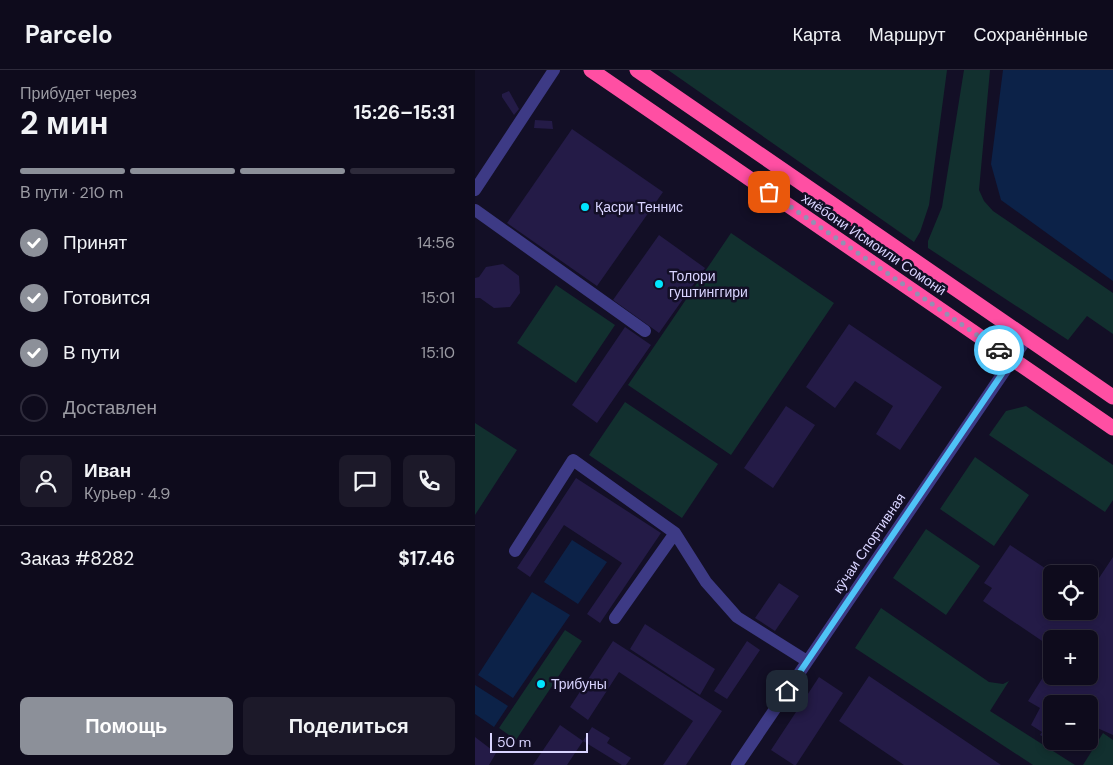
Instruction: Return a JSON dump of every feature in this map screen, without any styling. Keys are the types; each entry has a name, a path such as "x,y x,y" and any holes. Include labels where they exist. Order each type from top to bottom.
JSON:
{"highway":[{"name":"хиёбони Исмоили Сомонӣ","path":"591,70 1113,428"},
{"name":"хиёбони Исмоили Сомонӣ","path":"637,70 1113,397"}],"street":[{"path":"475,190 554,70"},
{"path":"475,210 645,331"},
{"name":"кӯчаи Спортивная","path":"737,765 1027,338"},
{"path":"515,551 573,460 675,533 706,582 737,617 807,661"},
{"path":"615,618 675,533"}],"green space":[{"path":"668,70 947,70 929,205 920,232 914,242"},
{"path":"964,70 990,70 979,190 984,201 993,211 1113,293 1113,334 1087,316 1068,340 928,248 928,241 942,207"},
{"path":"731,233 834,303 731,455 628,385"},
{"path":"556,285 615,325 576,383 517,343"},
{"path":"625,402 718,464 682,518 589,455"},
{"path":"1026,406 1113,465 1113,500 1105,512 989,435 1006,411"},
{"path":"475,423 517,450 475,515"},
{"path":"975,457 1029,495 994,546 940,509"},
{"path":"926,529 980,566 946,615 893,578"},
{"path":"881,608 989,682 1003,684 1009,681 990,711 1043,745 1043,750 1051,750 1075,765 1033,765 855,648"},
{"name":"Трибуны","path":"565,630 582,641 516,740 499,728"},
{"path":"1103,733 1113,740 1113,765 1083,765 1092,750 1098,750 1098,741"}],"water":[{"path":"1003,70 1113,70 1113,281 1001,200 991,164"},
{"path":"572,540 607,562 578,604 544,582"},
{"path":"532,592 570,615 513,698 478,675"},
{"path":"475,685 508,706 494,727 475,714"}],"building":[{"path":"509,91 519,109 514,115 502,97 502,94"},
{"path":"535,120 552,121 553,129 534,128"},
{"name":"Қасри Теннис","path":"572,129 663,192 597,286 507,223"},
{"name":"Толори гуштинггири","path":"659,235 705,268 659,333 613,300"},
{"path":"503,264 519,276 520,293 510,307 494,308 480,298 475,298 475,278 479,277 486,267"},
{"path":"849,324 942,387 900,450 876,434 893,406 855,381 835,408 806,387"},
{"path":"625,327 651,345 597,423 572,405"},
{"path":"786,406 815,425 773,488 744,468"},
{"path":"576,478 661,533 600,623 587,614 622,563 564,525 530,577 517,568"},
{"path":"1010,545 1043,567 1043,620 1098,620 1098,580 1113,557 1113,735 1098,728 1098,695 1043,695 1043,737 1040,735 1042,732 1031,725 1040,708 1028,701 1043,677 1043,685 1098,685 1098,630 1043,630 1043,642 983,601 992,588 984,583"},
{"path":"779,583 799,596 775,631 755,618"},
{"path":"645,624 715,669 700,695 630,649"},
{"path":"613,641 722,711 686,765 663,765 693,721 619,672 588,720 570,707"},
{"path":"747,641 760,650 727,699 714,691"},
{"path":"869,676 1001,765 904,765 839,721"},
{"path":"819,677 843,693 796,765 794,765 771,750"},
{"path":"560,725 583,741 567,765 533,765"},
{"path":"592,727 610,738 607,743 631,758 626,765 622,765 583,741"},
{"path":"475,737 496,753 489,765 475,765"}],"way so far":[{"path":"769,192 999,350"}],"place":[{"name":"Қасри Теннис","path":"585,207"},
{"name":"Толори гуштинггири","path":"659,284"},
{"name":"Трибуны","path":"541,684"}],"route":[{"path":"787,691 1012,359 999,350"}]}
